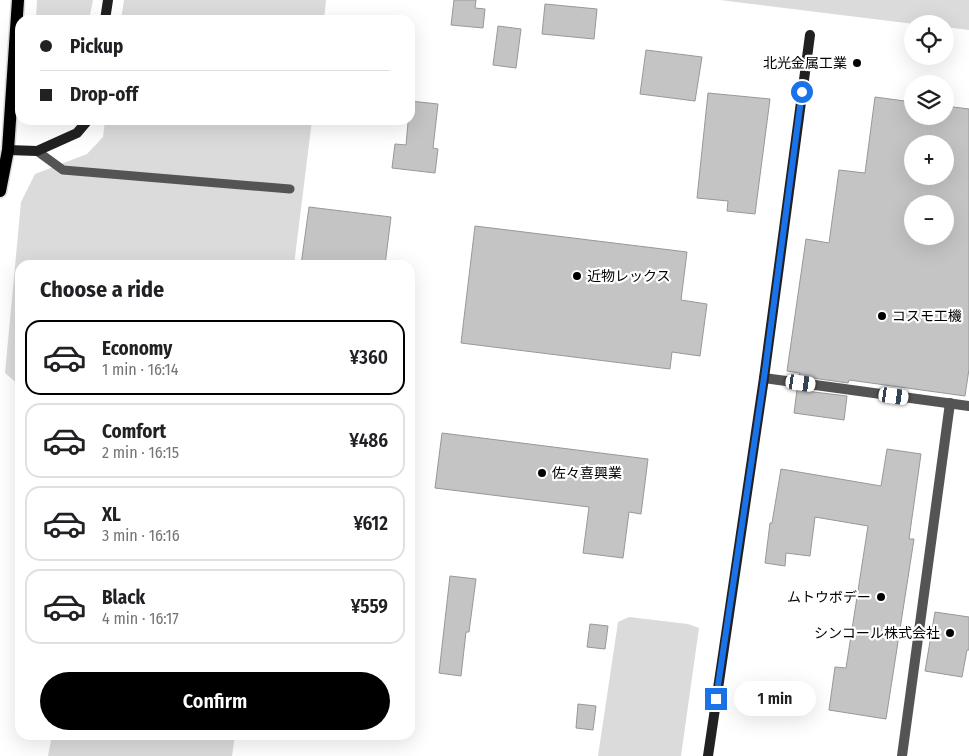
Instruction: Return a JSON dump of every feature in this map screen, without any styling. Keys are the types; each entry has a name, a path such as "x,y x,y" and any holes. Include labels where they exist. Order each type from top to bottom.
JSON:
{"main road":[{"path":"17,15 18,0"},
{"path":"0,191 8,150 15,45"}],"street":[{"path":"106,15 108,0"},
{"path":"708,756 764,378 810,35"},
{"path":"8,150 37,150 77,133 84,125"},
{"path":"764,378 969,406"},
{"path":"902,756 950,403"}],"lane":[{"path":"37,150 63,170 290,189"}],"shaded area":[{"path":"37,0 93,0 90,15 36,15"},
{"path":"124,0 326,0 324,15 122,15"},
{"path":"720,0 969,0 969,30 954,28 954,15 904,15 904,23"},
{"path":"104,125 311,125 295,260 16,260 21,202 35,174 87,154 103,137"},
{"path":"15,266 15,382 5,373"},
{"path":"629,617 688,624 699,628 681,756 598,756 618,622"},
{"path":"51,740 234,740 232,756 48,756"}],"building":[{"path":"454,0 476,0 475,8 485,9 483,28 451,25"},
{"path":"545,4 597,9 594,39 542,34"},
{"path":"498,26 521,29 516,68 493,65"},
{"path":"646,50 702,57 695,101 640,94"},
{"path":"708,93 770,99 755,214 727,211 728,201 697,198"},
{"name":"コスモ工機","path":"875,97 904,101 904,125 954,125 954,107 969,109 969,369 965,396 849,380 848,383 799,376 800,373 787,371 806,239 829,243 839,170 865,173"},
{"path":"415,102 438,104 433,148 438,149 435,173 392,168 395,144 406,145 408,125 415,125"},
{"path":"309,207 391,217 386,260 302,260"},
{"name":"近物レックス","path":"475,226 687,252 681,300 707,304 700,356 672,352 670,369 461,343"},
{"path":"797,390 847,396 844,420 794,413"},
{"name":"佐々喜興業","path":"442,433 648,459 641,514 629,512 623,558 583,553 589,507 435,488"},
{"path":"887,449 921,454 909,539 914,539 886,719 829,710 835,667 846,668 868,526 815,517 810,556 786,553 785,566 765,563 770,523 772,523 781,469 881,486"},
{"path":"450,576 476,579 469,632 466,632 461,676 439,673"},
{"name":"シンコール株式会社","path":"935,612 969,617 969,650 967,650 962,677 925,671"},
{"path":"590,624 608,626 605,649 587,647"},
{"path":"578,704 596,706 593,730 576,728"}],"place":[{"name":"北光金属工業","path":"857,63"},
{"name":"近物レックス","path":"577,276"},
{"name":"コスモ工機","path":"882,316"},
{"name":"佐々喜興業","path":"542,473"},
{"name":"ムトウボデー","path":"881,597"},
{"name":"シンコール株式会社","path":"950,633"}],"route":[{"path":"716,699 764,378 802,92"}]}
